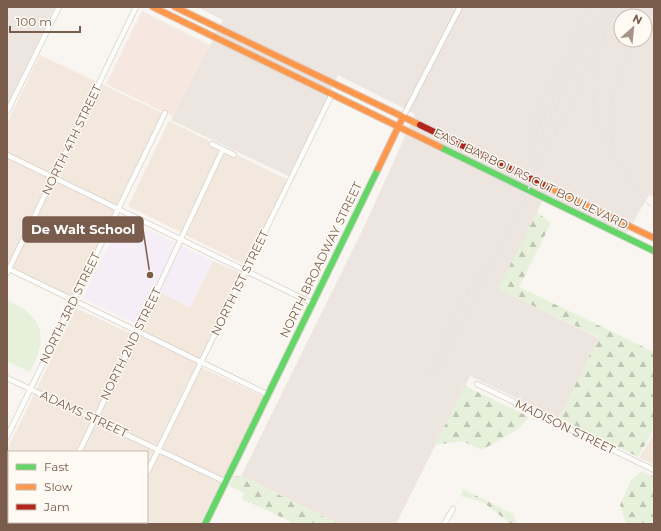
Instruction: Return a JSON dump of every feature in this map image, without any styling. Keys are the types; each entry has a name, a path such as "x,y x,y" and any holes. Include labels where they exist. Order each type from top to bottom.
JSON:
{"street":[{"path":"7,112 59,7"},
{"name":"NORTH 4TH STREET","path":"8,270 136,7"},
{"name":"EAST BARBOURS CUT BOULEVARD","path":"153,7 654,251"},
{"name":"EAST BARBOURS CUT BOULEVARD","path":"175,7 654,238"},
{"name":"NORTH BROADWAY STREET","path":"205,524 269,395 398,126 460,7"},
{"path":"205,33 210,24"},
{"path":"246,53 251,44"},
{"name":"NORTH 1ST STREET","path":"148,470 332,94"},
{"name":"NORTH 3RD STREET","path":"7,437 165,113"},
{"path":"212,144 234,155"},
{"name":"NORTH 2ND STREET","path":"79,451 138,331 223,149"},
{"path":"7,155 312,303"},
{"path":"507,179 512,169"},
{"path":"610,229 614,218"},
{"path":"8,270 74,300 269,395"},
{"name":"ADAMS STREET","path":"7,378 226,482"},
{"name":"MADISON STREET","path":"477,384 654,470"},
{"path":"444,524 453,509"}],"shaded area":[{"path":"7,7 55,7 8,106 7,105"},
{"path":"197,7 654,7 654,197 649,195 623,239 543,200 499,289 599,338 558,418 470,376 396,524 339,524 241,476 365,225 415,114 338,75 290,177 171,120 223,20"},
{"path":"142,11 210,45 174,117 106,84"},
{"path":"40,55 162,113 73,299 7,266 7,123"},
{"path":"169,121 288,180 246,265 128,206"},
{"path":"122,217 213,261 190,307 151,288 134,323 83,298"},
{"path":"213,261 243,274 198,366 265,397 200,524 130,524 148,523 148,451 8,451 7,487 7,450 76,308 140,338 161,293 190,307"},
{"path":"654,434 654,465 639,458"}],"green space":[{"path":"537,212 551,223 519,287 654,352 654,429 638,457 559,418 599,337 498,289"},
{"path":"7,300 29,314 36,321 40,329 41,338 39,348 30,372 7,361"},
{"path":"465,386 529,417 518,429 482,450 462,441 435,445"},
{"path":"642,471 654,477 654,524 626,524 620,505 631,480"},
{"path":"241,476 338,524 291,524 292,522 242,499 244,493 230,486 233,477"},
{"path":"463,489 513,514 517,524 507,524 507,521 483,502 460,496"}],"railway":[{"path":"571,42 588,7"},
{"path":"529,164 576,64 610,7"},
{"path":"604,35 617,7"},
{"path":"531,123 567,52 597,20"},
{"path":"436,378 606,30"},
{"path":"526,154 569,63 584,38"},
{"path":"615,152 611,136 611,107 619,80 634,48"},
{"path":"596,57 592,87 593,101 600,127 612,152 631,183 639,194 654,209"},
{"path":"427,375 468,290 489,262"}],"traffic: fast":[{"path":"440,147 654,251"},
{"path":"205,524 378,169"}],"traffic: slow":[{"path":"153,7 440,147"},
{"path":"175,7 420,125"},
{"path":"378,169 403,117"},
{"path":"550,188 654,238"}],"traffic: jam":[{"path":"420,125 550,188"}],"place":[{"name":"De Walt School","path":"150,275"}]}
